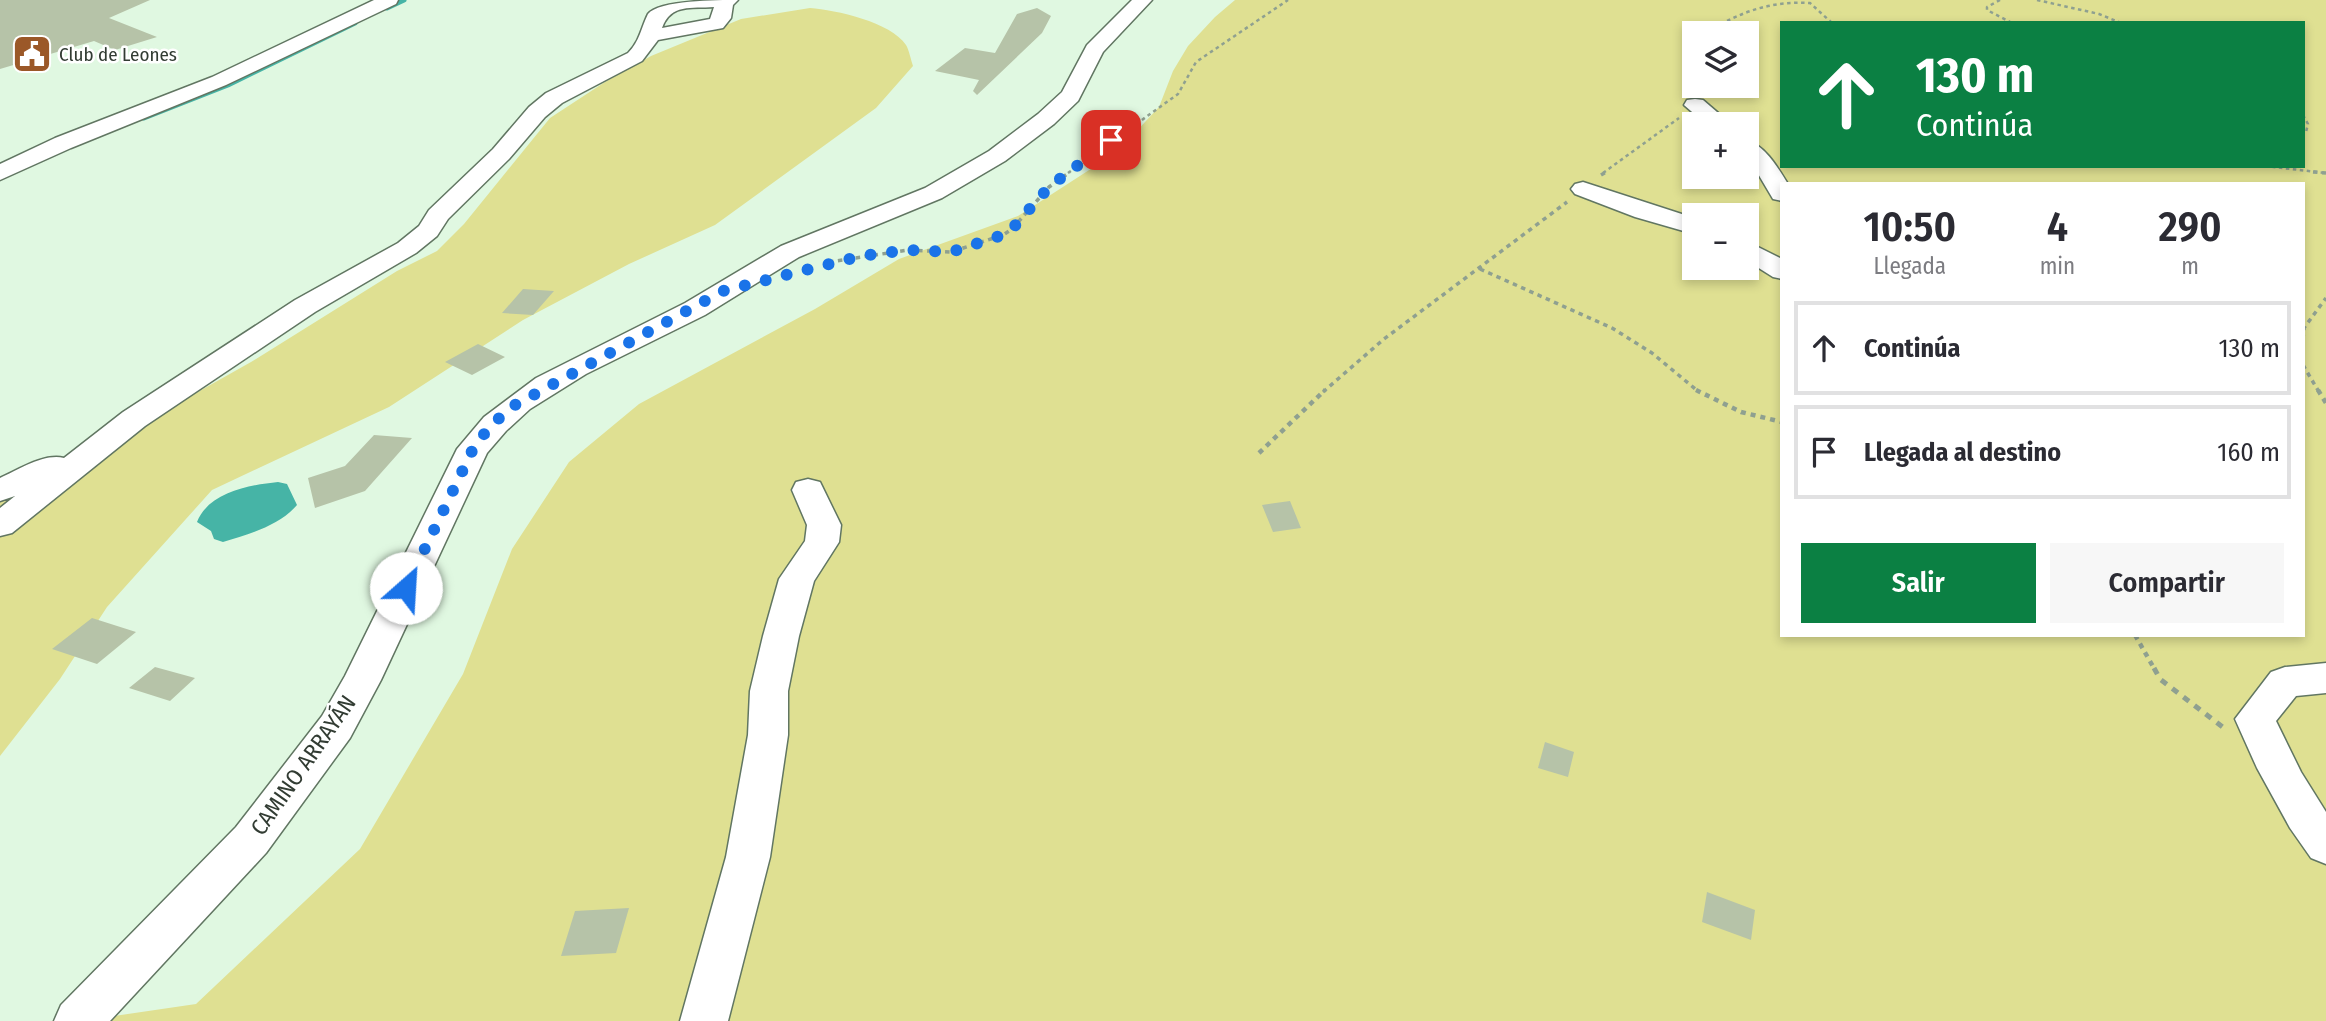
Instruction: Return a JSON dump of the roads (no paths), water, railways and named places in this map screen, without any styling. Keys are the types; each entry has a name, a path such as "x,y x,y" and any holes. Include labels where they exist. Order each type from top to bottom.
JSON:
{"street":[{"path":"0,173 63,143 230,76 389,0"},
{"path":"0,525 134,419 294,313 407,248 428,231 438,215 501,154 537,112 554,98 635,57 650,36 658,13 670,5 729,0"},
{"name":"CAMINO ARRAYÁN","path":"78,1021 251,841 336,727 362,680 473,449 490,426 515,405 554,381 694,309 782,256 805,244 916,201 977,168 1021,138 1070,95 1100,42 1143,0"},
{"path":"650,36 716,24 721,18 723,1"},
{"path":"1695,105 1704,112"},
{"path":"1759,160 1768,169 1780,190"},
{"path":"1583,189 1682,222"},
{"path":"1759,257 1780,270"},
{"path":"0,490 94,450"},
{"path":"704,1021 748,857 768,735 769,691 781,635 797,579 822,542 824,525 808,490"},
{"path":"2326,678 2285,682 2255,719 2277,770 2309,824 2326,845"}],"water":[{"path":"278,482 287,484 297,505 273,524 223,542 214,539 211,531 197,522 203,512 220,497 243,488"}],"waterway":[{"path":"387,8 404,0"},
{"path":"144,118 228,85 355,23"}],"place":[{"name":"Club de Leones","path":"32,54"}]}
